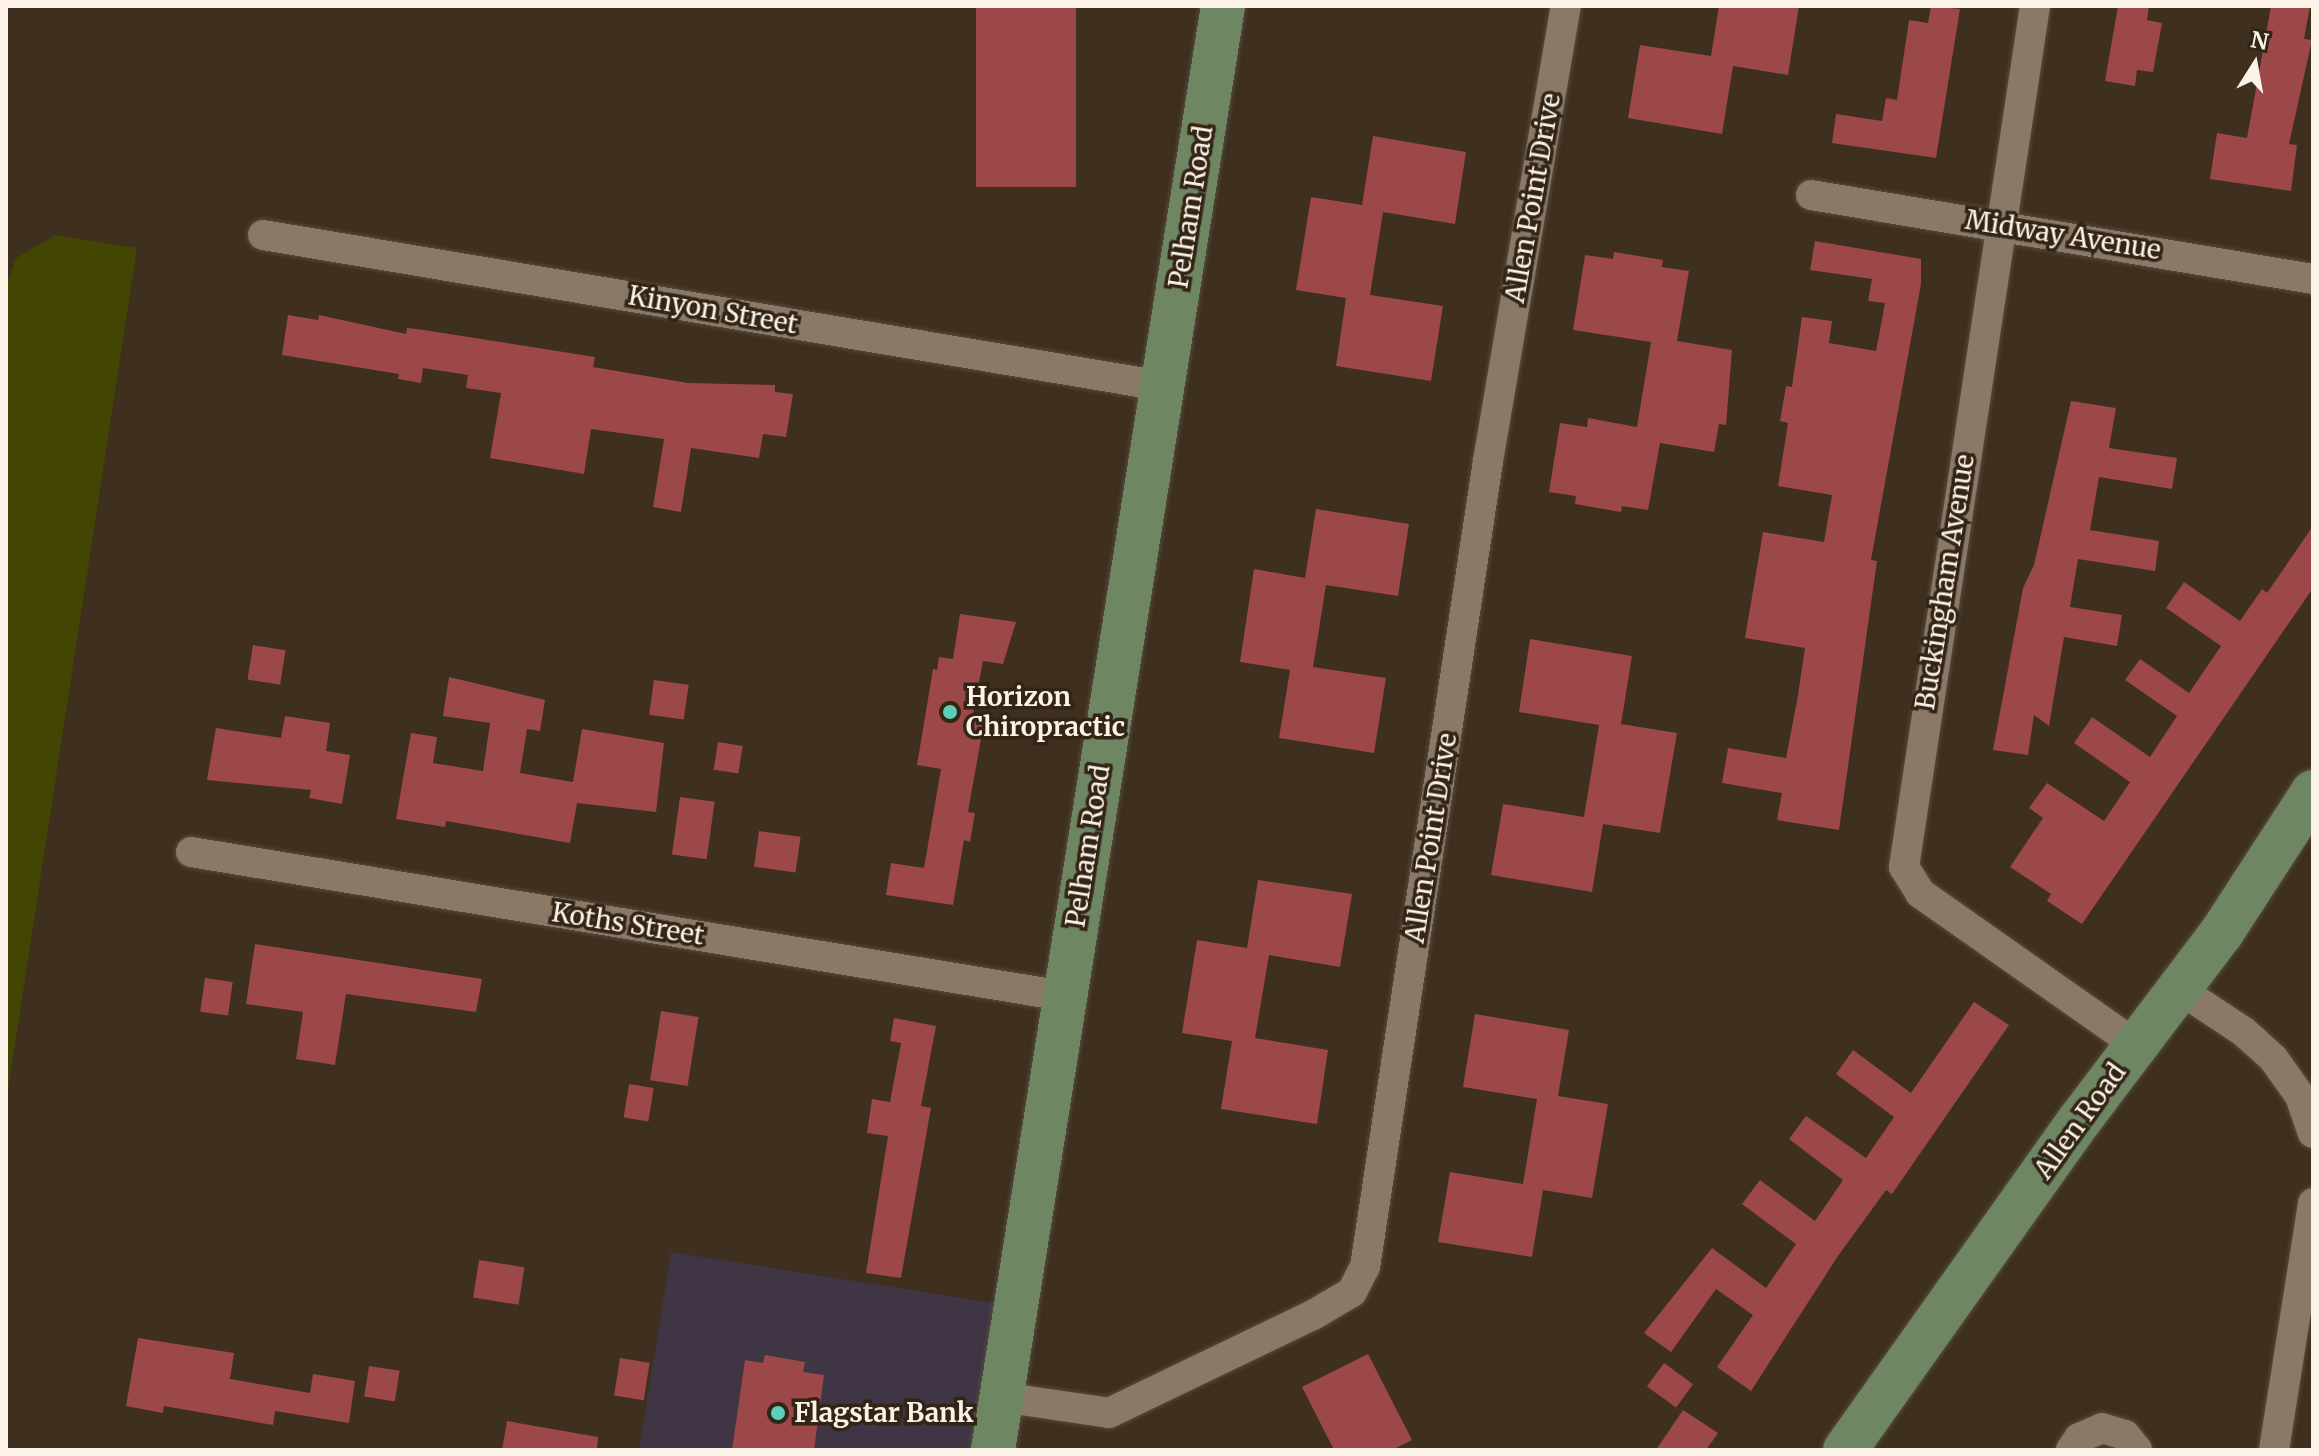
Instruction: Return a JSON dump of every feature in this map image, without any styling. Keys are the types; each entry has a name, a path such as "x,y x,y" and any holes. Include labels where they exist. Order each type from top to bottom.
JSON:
{"main road":[{"name":"Pelham Road","path":"993,1450 1223,6"},
{"name":"Allen Road","path":"1845,1450 2179,989 2313,792"}],"street":[{"name":"Allen Point Drive","path":"1001,1397 1109,1413 1313,1315 1352,1292 1365,1267 1488,461 1566,6"},
{"name":"Buckingham Avenue","path":"2035,6 1904,867 1920,893 2136,1045"},
{"name":"Midway Avenue","path":"1811,195 2313,279"},
{"name":"Kinyon Street","path":"263,235 1162,386"},
{"name":"Koths Street","path":"191,852 1064,996"},
{"path":"2179,989 2273,1058 2300,1096 2313,1133"},
{"path":"2274,1450 2313,1203"},
{"path":"2071,1450 2079,1438 2102,1428 2125,1435 2137,1450"}],"shaded area":[{"path":"55,235 137,248 6,1103 6,288 16,258"},
{"path":"671,1252 1013,1306 993,1450 639,1450"}],"building":[{"path":"976,6 1076,6 1076,187 976,187"},
{"path":"1719,6 1799,6 1788,75 1733,66 1722,134 1628,118 1640,45 1711,56"},
{"path":"1931,6 1960,9 1936,158 1832,143 1836,114 1882,121 1886,98 1897,100 1909,20 1928,23"},
{"path":"2118,6 2149,6 2147,20 2162,23 2153,72 2137,70 2135,86 2105,81"},
{"path":"2271,6 2310,6 2304,39 2312,40 2289,144 2297,145 2291,191 2210,179 2217,133 2247,138"},
{"path":"1373,136 1466,152 1455,224 1383,212 1370,295 1443,306 1431,381 1336,366 1346,298 1296,290 1311,197 1362,205"},
{"path":"1815,241 1921,259 1921,284 1871,560 1877,561 1839,830 1777,820 1782,793 1722,783 1728,748 1786,758 1797,701 1805,648 1745,638 1763,532 1824,542 1832,495 1778,486 1788,423 1780,421 1786,386 1792,387 1802,317 1832,321 1829,343 1876,351 1885,303 1868,301 1872,279 1810,270"},
{"path":"1614,252 1663,260 1662,267 1689,271 1677,341 1732,350 1726,425 1719,424 1714,452 1660,443 1648,510 1622,506 1621,512 1575,504 1576,496 1549,492 1560,423 1587,427 1588,418 1637,427 1651,342 1573,330 1585,255 1613,259"},
{"path":"288,315 318,320 319,315 406,334 407,328 424,330 595,357 593,367 688,383 775,385 775,392 793,394 786,437 763,434 759,458 691,448 681,512 653,507 664,439 591,429 584,474 490,458 501,393 466,388 468,375 423,368 421,383 398,379 399,374 282,355"},
{"path":"2071,401 2116,408 2109,448 2177,458 2172,489 2099,477 2090,530 2159,541 2155,571 2078,559 2070,607 2122,615 2117,646 2064,637 2049,726 2034,715 2028,755 1993,750 2023,588 2034,565"},
{"path":"1316,509 1409,524 1398,596 1326,585 1313,667 1386,678 1374,753 1279,738 1290,670 1240,662 1254,569 1305,578"},
{"path":"2313,526 2313,588 2082,924 2047,901 2051,894 2010,867 2043,818 2029,808 2047,783 2104,821 2130,782 2074,743 2092,717 2150,757 2177,716 2125,680 2140,659 2189,693 2221,646 2166,608 2184,582 2240,621 2262,589 2267,593"},
{"path":"960,614 1016,622 1003,664 983,661 972,720 984,722 968,812 975,813 970,842 964,840 953,905 886,895 891,863 924,868 941,769 917,765 933,669 937,670 939,657 953,659"},
{"path":"1530,639 1632,656 1621,724 1677,733 1660,833 1603,824 1592,892 1491,875 1503,804 1584,817 1599,725 1519,712"},
{"path":"253,645 286,650 280,685 248,680"},
{"path":"449,677 545,700 540,731 527,729 520,773 573,782 582,729 664,743 656,812 577,803 570,843 446,821 445,827 396,819 411,733 437,737 433,763 483,771 490,723 443,716"},
{"path":"654,680 689,685 684,720 649,715"},
{"path":"285,716 330,723 326,751 350,755 342,804 309,798 311,790 207,780 216,728 281,738"},
{"path":"718,742 743,746 738,774 714,770"},
{"path":"680,797 715,802 707,859 672,854"},
{"path":"759,831 801,837 796,872 754,867"},
{"path":"1258,880 1352,894 1340,967 1269,955 1255,1038 1328,1050 1317,1124 1221,1109 1232,1041 1182,1033 1197,940 1247,948"},
{"path":"255,944 482,979 476,1012 346,994 335,1065 296,1059 303,1012 246,1004"},
{"path":"205,978 233,982 228,1016 200,1012"},
{"path":"1974,1002 2009,1025 1892,1194 1886,1190 1838,1256 1751,1391 1717,1367 1753,1315 1716,1289 1671,1352 1644,1333 1712,1248 1766,1288 1796,1244 1742,1204 1760,1180 1815,1221 1843,1180 1789,1139 1806,1116 1866,1158 1894,1117 1836,1074 1853,1050 1911,1093"},
{"path":"661,1011 699,1017 688,1086 650,1080"},
{"path":"1475,1014 1569,1030 1558,1096 1608,1104 1592,1198 1543,1190 1532,1257 1438,1242 1450,1172 1523,1184 1537,1099 1463,1087"},
{"path":"894,1018 936,1026 921,1106 931,1108 901,1278 866,1273 888,1136 867,1133 872,1099 890,1102 901,1043 890,1041"},
{"path":"629,1084 654,1088 648,1121 624,1118"},
{"path":"479,1260 524,1267 518,1305 473,1298"},
{"path":"138,1338 234,1353 230,1379 310,1393 313,1374 355,1381 349,1423 275,1411 273,1425 164,1406 163,1413 126,1406"},
{"path":"1368,1354 1412,1440 1392,1450 1334,1450 1302,1387"},
{"name":"Flagstar Bank","path":"765,1355 805,1362 803,1372 824,1375 814,1450 732,1450 745,1360 763,1363"},
{"path":"620,1358 650,1363 644,1400 614,1396"},
{"path":"1664,1363 1693,1384 1676,1408 1647,1386"},
{"path":"369,1366 400,1371 395,1401 364,1397"},
{"path":"1683,1410 1718,1433 1706,1450 1656,1450"},
{"path":"507,1421 598,1437 597,1450 502,1450"}],"place":[{"name":"Horizon Chiropractic","path":"950,712"},
{"name":"Flagstar Bank","path":"778,1413"}]}
